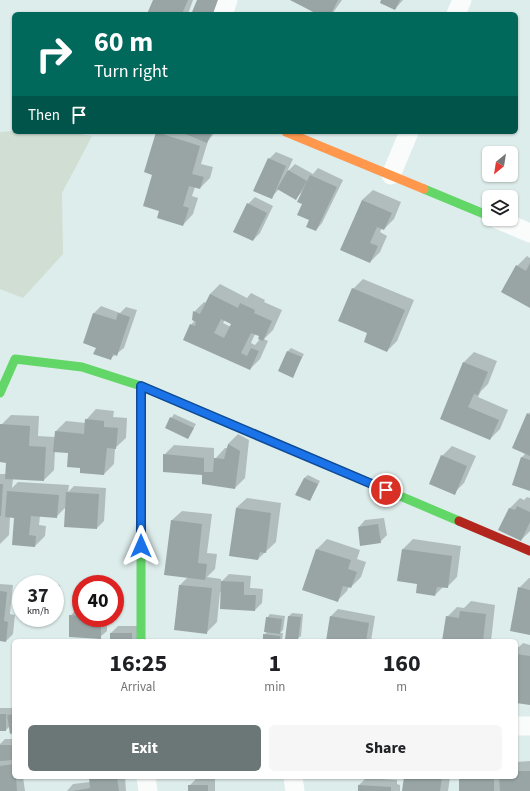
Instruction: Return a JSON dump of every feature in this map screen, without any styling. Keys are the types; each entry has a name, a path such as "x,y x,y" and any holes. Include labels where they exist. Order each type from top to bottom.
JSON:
{"street":[{"path":"224,12 228,0"},
{"path":"457,12 462,0"},
{"path":"291,134 482,213"},
{"path":"391,175 408,134"},
{"path":"514,226 530,233"},
{"path":"0,393 15,359 82,367 141,386 530,551"},
{"path":"141,386 141,639"},
{"path":"518,726 530,726"},
{"path":"146,779 148,791"},
{"path":"293,779 296,791"}],"shaded area":[{"path":"12,131 12,134 80,134 92,136 62,193 63,254 23,298 0,289 0,132"}],"building":[{"path":"153,0 188,0 183,12 148,12"},
{"path":"197,0 221,0 216,12 192,12"},
{"path":"290,0 338,0 332,12 313,12"},
{"path":"381,0 400,0 395,10 380,3"},
{"path":"155,134 162,134 200,146 192,174 204,177 200,189 189,186 183,206 189,208 183,226 157,218 159,211 143,206 152,175 144,172"},
{"path":"186,134 211,134 207,143"},
{"path":"268,158 286,166 272,199 253,191"},
{"path":"288,170 307,181 296,200 277,189"},
{"path":"310,175 337,187 316,231 306,227 309,220 297,215 302,204 297,202"},
{"path":"362,200 392,213 384,230 377,227 370,243 378,246 370,263 340,250"},
{"path":"247,203 267,213 253,241 233,232"},
{"path":"530,263 530,308 501,292 516,265 526,271"},
{"path":"352,288 405,310 387,352 364,342 367,333 338,321"},
{"path":"210,294 238,308 240,303 255,310 254,313 272,321 263,341 258,339 259,336 251,333 241,353 247,356 251,348 259,351 250,370 183,340 190,324 195,326 196,322 192,320 193,311 200,314","holes":["221,319 231,324 224,338 214,333"]},
{"path":"93,313 116,320 118,313 130,317 117,356 113,354 111,360 93,354 96,348 83,343"},
{"path":"287,351 302,357 293,378 278,371"},
{"path":"463,362 488,372 478,395 474,394 468,407 499,420 490,440 440,419"},
{"path":"527,413 530,415 530,456 512,448"},
{"path":"170,417 194,428 188,439 165,428"},
{"path":"85,419 104,421 104,427 118,428 116,449 107,448 104,475 80,473 80,468 67,467 68,453 53,452 55,431 84,434"},
{"path":"0,424 30,426 29,446 46,447 44,481 5,479 6,463 0,462"},
{"path":"228,444 240,451 235,489 202,484 202,475 163,472 163,454 204,458 204,472 213,472 214,458 224,459"},
{"path":"441,455 467,466 455,495 429,484"},
{"path":"521,457 530,460 530,491 512,485"},
{"path":"304,478 318,484 310,501 295,495"},
{"path":"0,484 3,484 1,516 0,516"},
{"path":"7,491 59,495 57,518 31,516 29,535 36,536 35,547 12,545 14,518 5,517"},
{"path":"66,492 99,494 97,529 64,527"},
{"path":"517,506 530,512 530,522 521,541 498,530 509,508 515,510"},
{"path":"236,508 271,513 266,553 260,552 258,560 229,556"},
{"path":"171,520 202,524 198,563 207,564 205,580 164,575"},
{"path":"378,524 381,543 360,546 358,527"},
{"path":"316,549 351,560 348,569 357,572 351,588 343,586 338,602 302,590"},
{"path":"402,549 452,556 448,588 437,587 435,596 416,593 417,584 397,581"},
{"path":"221,581 244,582 244,595 256,595 255,611 220,609"},
{"path":"179,585 212,588 207,634 174,630"},
{"path":"518,587 530,590 530,635 510,631"},
{"path":"0,591 7,592 4,621 8,622 6,642 0,641"},
{"path":"460,611 486,614 483,639 442,639 446,616 459,618"},
{"path":"69,615 72,615 72,627 101,627 101,639 69,637"},
{"path":"288,616 301,617 298,639 285,639"},
{"path":"330,616 369,623 366,639 326,639"},
{"path":"266,617 282,619 280,634 264,632"},
{"path":"110,633 132,633 132,639 110,639"},
{"path":"263,634 280,636 280,639 263,639"},
{"path":"518,654 530,656 530,705 518,703"},
{"path":"0,714 6,714 6,731 0,731"},
{"path":"12,714 12,734 10,734 7,715"},
{"path":"0,745 12,745 12,760 0,761"},
{"path":"12,764 12,779 16,779 17,791 0,791 0,766"},
{"path":"518,771 530,771 530,791 500,791 499,779 518,779"},
{"path":"89,779 117,779 119,791 73,791 90,788"},
{"path":"404,779 442,779 440,791 402,791"},
{"path":"459,779 494,779 494,791 459,791"},
{"path":"188,785 208,785 208,791 188,791"},
{"path":"358,785 391,787 391,791 358,791"}],"traffic: fast":[{"path":"424,189 482,213"},
{"path":"0,393 15,359 82,367 141,386 459,521"},
{"path":"141,386 141,639"}],"traffic: slow":[{"path":"291,134 424,189"}],"traffic: jam":[{"path":"459,521 530,551"}],"route":[{"path":"141,546 141,386 386,490"}]}
